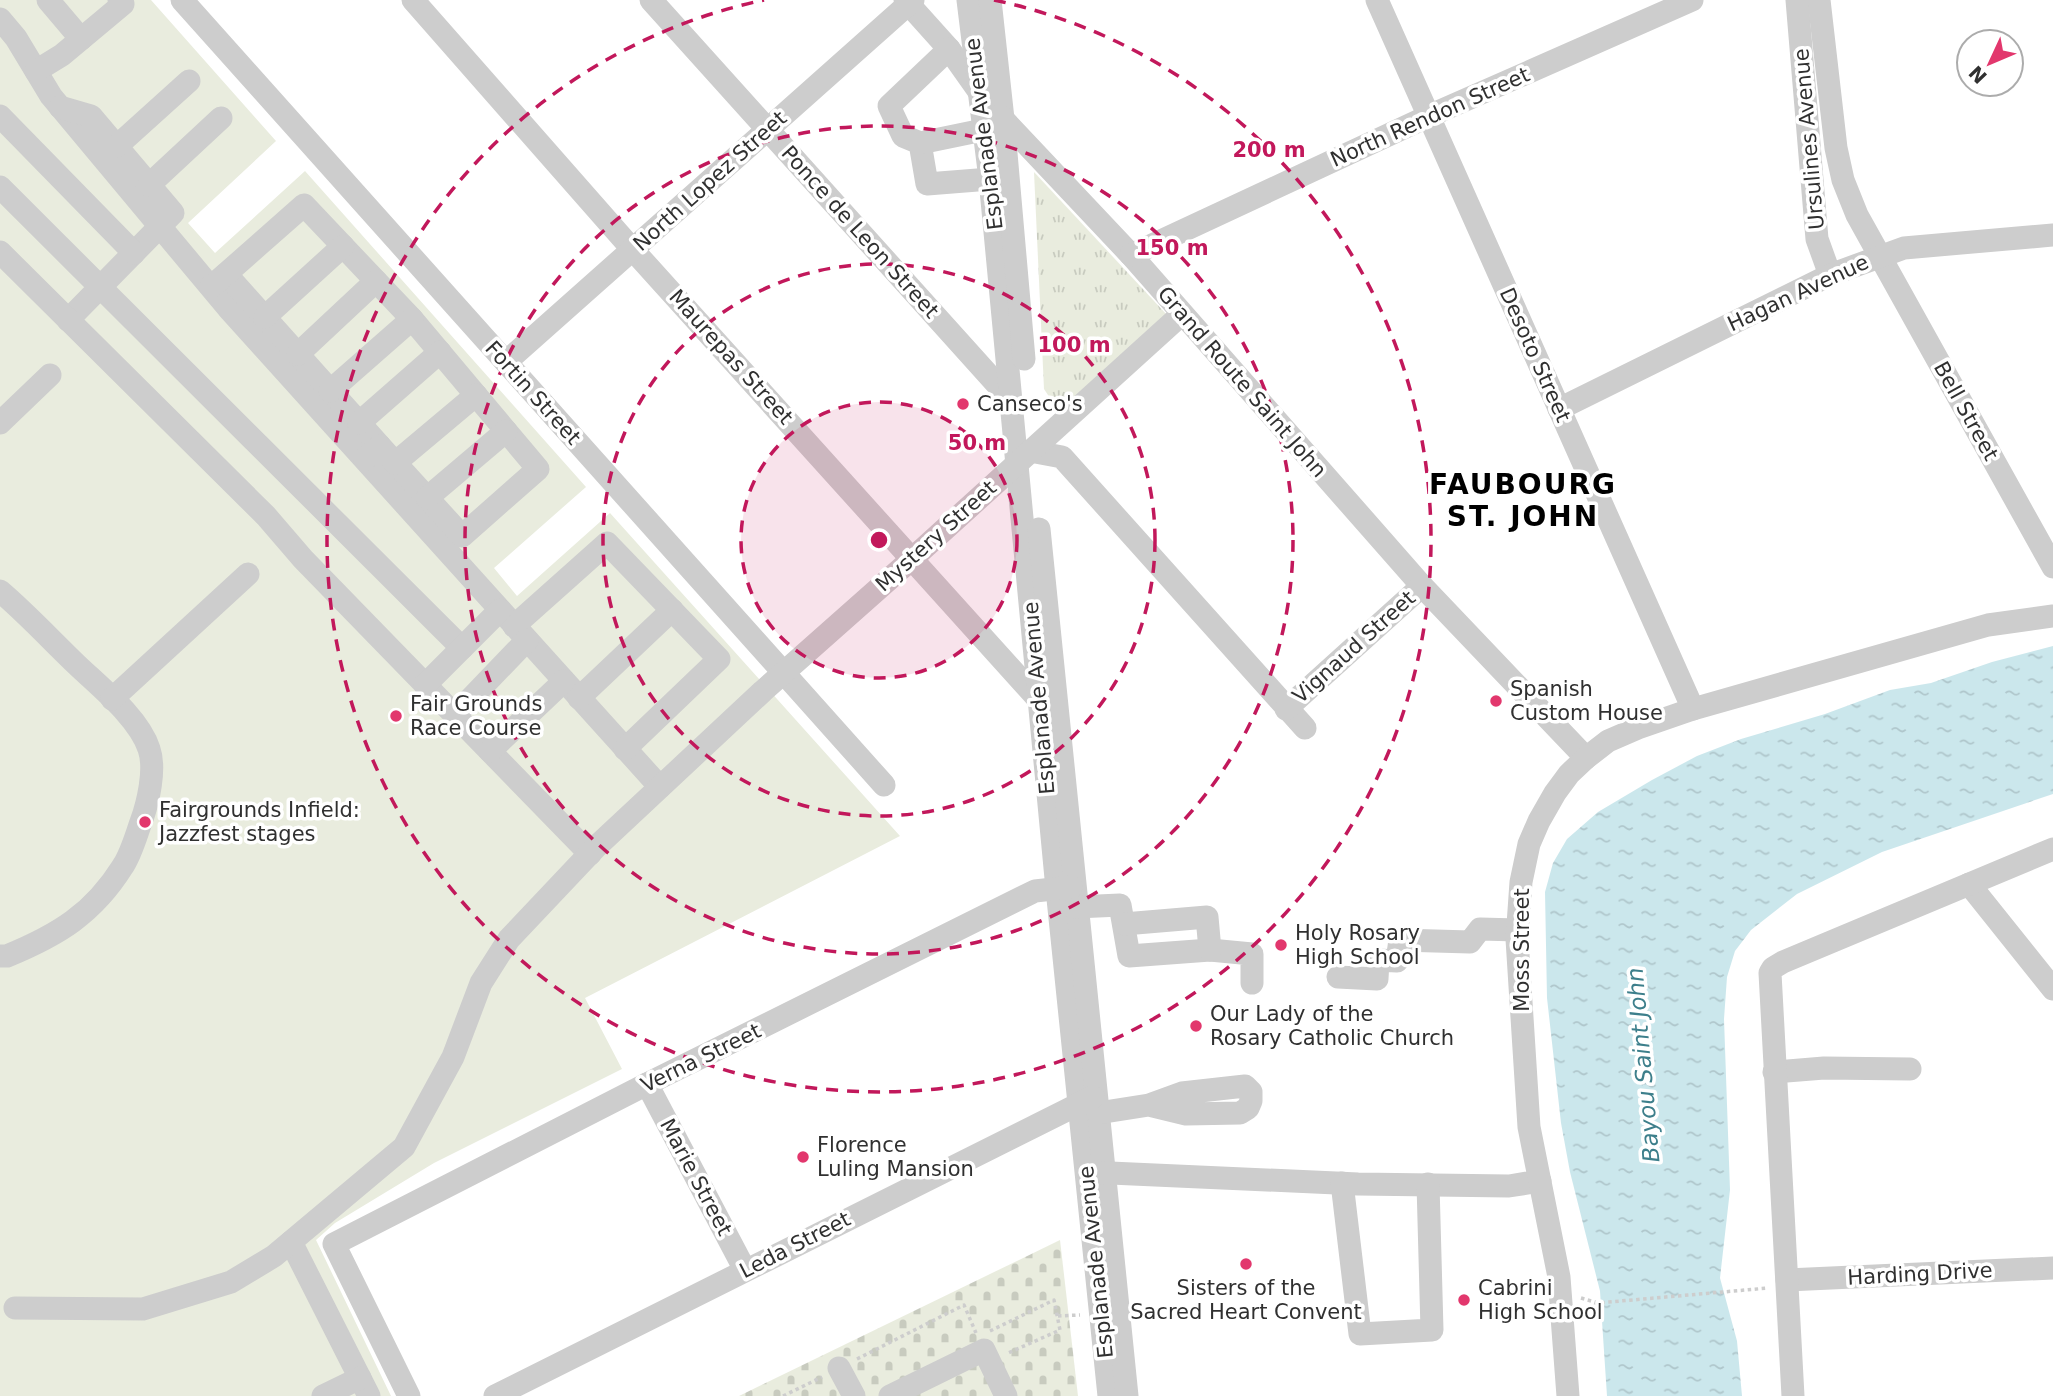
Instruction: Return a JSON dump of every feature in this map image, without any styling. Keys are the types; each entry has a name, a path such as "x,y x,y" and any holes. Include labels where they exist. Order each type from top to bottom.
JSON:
{"street":[{"path":"48,0 81,39"},
{"path":"36,71 62,55 123,4 119,0"},
{"name":"Maurepas Street","path":"413,0 634,250 913,558 1048,699"},
{"name":"Ponce de Leon Street","path":"651,0 1012,401"},
{"name":"Esplanade Avenue","path":"968,0 990,179 1012,401 1024,457"},
{"name":"Esplanade Avenue","path":"990,0 1003,119 1024,457 1092,1104 1109,1396"},
{"name":"Desoto Street","path":"1377,0 1693,709"},
{"name":"North Rendon Street","path":"1131,255 1429,116 1692,0"},
{"name":"Ursulines Avenue","path":"1797,0 1817,239 1830,275"},
{"name":"Ursulines Avenue","path":"1818,0 1829,105 1843,180 1857,215 1880,255"},
{"name":"North Lopez Street","path":"506,362 909,1"},
{"name":"Grand Route Saint John","path":"909,1 1003,119 1131,255 1422,586 1586,758"},
{"name":"Fortin Street","path":"189,2 884,785"},
{"path":"0,19 16,38 60,107 160,226 219,280 265,317 359,423 380,456 427,498 462,536 538,469 412,319 304,205 219,280"},
{"path":"949,48 890,106 903,136 920,143 983,130"},
{"path":"117,146 189,81"},
{"path":"60,107 90,116 173,213 68,320"},
{"path":"0,116 134,253"},
{"path":"149,185 220,118"},
{"path":"920,143 928,184 990,179"},
{"path":"0,187 462,648"},
{"name":"Hagan Avenue","path":"1559,409 1830,275 1880,255 1903,248 2053,234"},
{"path":"265,317 343,246"},
{"path":"0,252 266,516 303,559 590,853"},
{"name":"Bell Street","path":"1880,255 2053,567"},
{"path":"219,280 380,456 514,625 660,787"},
{"path":"298,354 376,281"},
{"name":"Mystery Street","path":"15,1308 143,1309 231,1282 274,1256 404,1147 453,1057 481,983 509,939 590,853 660,787 1182,314"},
{"path":"330,391 412,319"},
{"path":"359,423 440,352"},
{"path":"0,423 50,375"},
{"path":"380,456 476,395"},
{"path":"427,498 506,431"},
{"path":"1024,457 1062,457 1305,729"},
{"path":"455,715 514,625 607,542 719,659 625,749"},
{"path":"112,699 248,574"},
{"name":"Vignaud Street","path":"1286,709 1422,586"},
{"path":"0,591 112,699 140,731 150,751 149,803 124,865 88,910 60,932 8,956 0,956"},
{"path":"490,751 672,610"},
{"name":"Moss Street","path":"1568,1396 1559,1277 1529,1126 1518,930 1521,882 1529,844 1555,793 1569,774 1586,758 1608,741 1638,728 1693,709 1988,625 2053,615"},
{"path":"425,685 462,648 514,625"},
{"path":"1793,1396 1769,982 1773,968 2053,849"},
{"path":"1969,884 2053,989"},
{"name":"Verna Street","path":"409,1396 334,1244 647,1084 1035,891 1069,894 1121,905 1124,924"},
{"path":"1210,950 1207,917 1124,924 1129,956 1210,950 1252,954 1252,984"},
{"path":"1338,977 1377,979 1378,960 1397,961 1400,940 1470,942 1480,929 1518,930"},
{"path":"1774,1072 1824,1068 1910,1069"},
{"name":"Marie Street","path":"647,1084 745,1270"},
{"name":"Leda Street","path":"495,1396 745,1270 1092,1104 1149,1105"},
{"path":"1096,1172 1342,1183 1509,1186 1540,1181"},
{"name":"Esplanade Avenue","path":"1096,1172 1127,1396"},
{"path":"1342,1183 1360,1334 1432,1330 1428,1184"},
{"path":"291,1242 365,1387 323,1396"},
{"name":"Harding Drive","path":"1787,1283 2053,1268"},
{"path":"890,1396 988,1348 1006,1396"},
{"path":"839,1368 854,1396"}],"path":[{"path":"1598,1303 1787,1283"},
{"path":"783,1396 964,1305 988,1348 998,1357 1060,1329 1054,1300 986,1332 988,1348"}],"green space":[{"name":"Fair Grounds Race Course","path":"0,0 151,0 276,141 188,223 215,253 305,171 586,487 494,568 517,596 610,513 900,836 585,998 622,1069 434,1163 335,1223 316,1240 391,1396 0,1396"},
{"path":"1034,172 1168,316 1059,412 1044,389"},
{"path":"1060,1240 1078,1396 739,1396"}],"water":[{"name":"Bayou Saint John","path":"2053,646 2053,794 1882,852 1797,894 1751,930 1735,951 1727,977 1724,1019 1730,1190 1720,1278 1737,1341 1742,1396 1607,1396 1600,1291 1570,1172 1561,1123 1547,998 1545,892 1553,863 1567,839 1598,812 1697,756 1890,690 1931,683 1992,662"}],"place":[{"name":"Canseco's","path":"963,404"},
{"name":"Spanish Custom House","path":"1496,701"},
{"name":"Fair Grounds Race Course","path":"396,716"},
{"name":"Fairgrounds Infield: Jazzfest stages","path":"145,822"},
{"name":"Holy Rosary High School","path":"1281,945"},
{"name":"Our Lady of the Rosary Catholic Church","path":"1196,1026"},
{"name":"Florence Luling Mansion","path":"803,1157"},
{"name":"Sisters of the Sacred Heart Convent","path":"1246,1264"},
{"name":"Cabrini High School","path":"1464,1300"}],"district":[{"name":"FAUBOURG ST. JOHN","path":"1523,500"}]}
